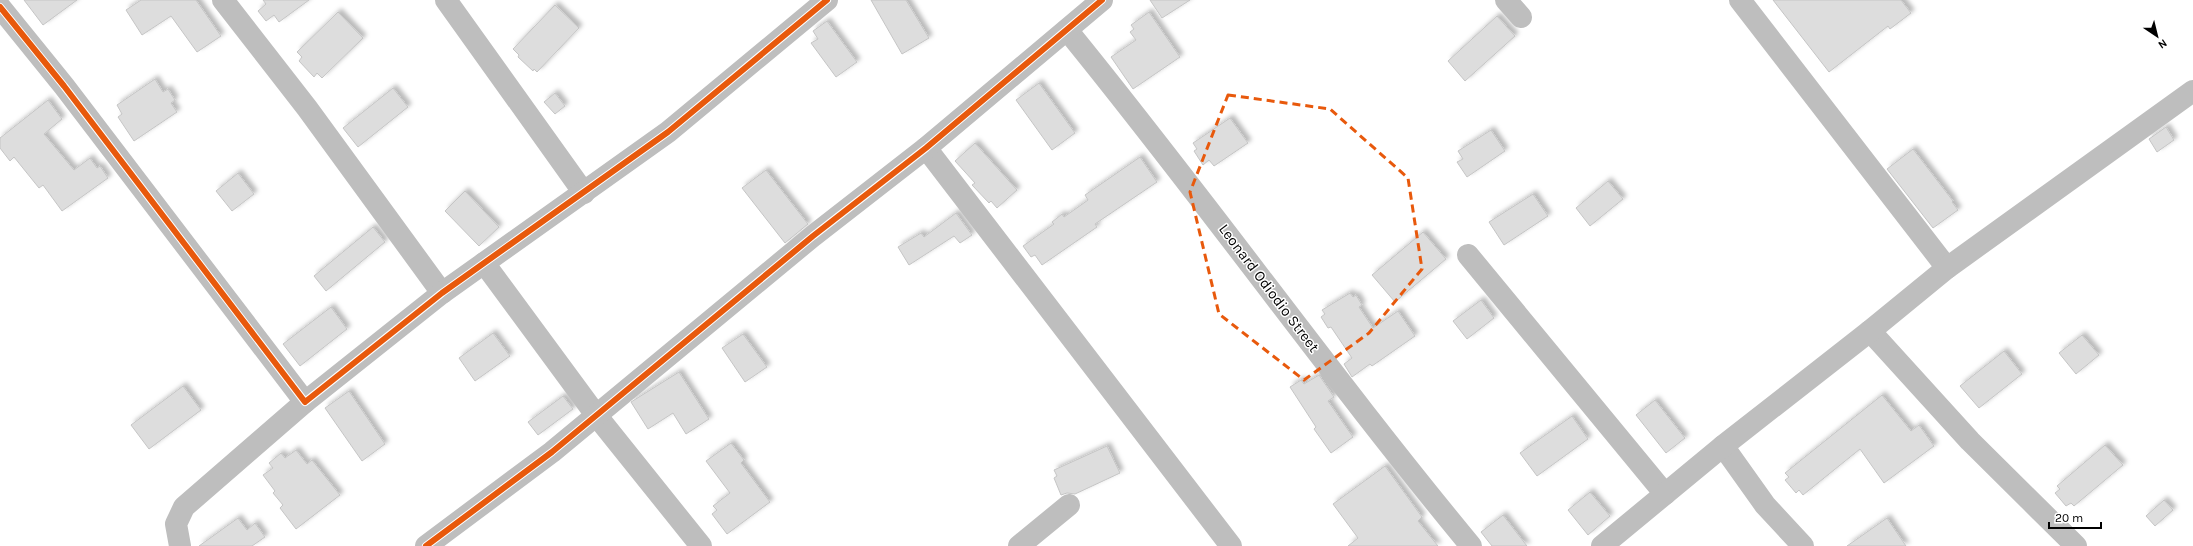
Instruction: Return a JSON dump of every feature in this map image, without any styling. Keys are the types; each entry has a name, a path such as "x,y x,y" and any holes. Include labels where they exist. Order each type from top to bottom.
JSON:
{"street":[{"path":"223,0 307,108 442,294"},
{"path":"446,0 584,193"},
{"path":"180,546 176,524 184,507 305,402 442,294 668,132 827,0"},
{"path":"426,546 552,452 813,236 926,148 1102,0"},
{"path":"1506,0 1521,17"},
{"path":"1740,0 1947,268"},
{"path":"0,7 64,86 305,402"},
{"name":"Leonard Odiodio Street","path":"1067,30 1152,134 1296,326 1471,546"},
{"path":"1602,546 1723,446 1870,331 1947,268 2193,91"},
{"path":"926,148 1231,546"},
{"path":"1468,255 1665,494"},
{"path":"484,263 596,415 701,546"},
{"path":"1870,331 1970,441 2076,546"},
{"path":"1723,446 1765,505 1803,546"},
{"path":"1019,546 1070,505"}],"highlighted area":[{"path":"1228,95 1330,109 1408,178 1422,269 1369,333 1304,380 1219,314 1190,192"}],"building":[{"path":"24,0 77,0 43,25"},
{"path":"141,0 196,0 221,36 197,52 171,16 142,35 126,10"},
{"path":"263,0 309,0 279,22 274,15 266,21 258,11 266,4"},
{"path":"871,0 906,0 929,38 902,54"},
{"path":"1150,0 1190,0 1162,18"},
{"path":"1773,0 1901,0 1911,13 1890,29 1888,26 1829,72"},
{"path":"555,5 579,28 537,72 534,69 533,71 518,57 519,55 513,49"},
{"path":"338,12 363,38 322,78 317,73 314,77 299,61 302,57 297,52"},
{"path":"1149,12 1180,57 1133,89 1111,57 1136,40 1130,32 1134,29 1131,25"},
{"path":"1497,16 1515,36 1465,81 1448,61"},
{"path":"827,21 857,62 836,77 811,43 818,39 813,31"},
{"path":"155,79 163,92 168,89 175,100 171,103 177,112 134,141 118,117 122,114 117,105"},
{"path":"1039,83 1075,133 1052,150 1016,100"},
{"path":"393,88 408,107 358,147 343,128"},
{"path":"555,93 565,106 555,114 544,102"},
{"path":"48,100 62,119 44,134 74,170 90,158 97,168 100,166 108,178 62,211 43,185 39,188 14,157 10,161 0,148 0,138"},
{"path":"1230,118 1248,143 1214,166 1209,160 1203,165 1194,151 1197,149 1193,143"},
{"path":"2166,127 2174,140 2157,152 2149,139"},
{"path":"1491,130 1505,151 1467,177 1457,162 1463,159 1458,151"},
{"path":"975,143 1017,190 997,208 991,201 989,203 972,185 975,183 955,161"},
{"path":"1913,149 1953,201 1952,202 1958,210 1933,228 1887,169"},
{"path":"1140,157 1157,182 1095,224 1097,227 1042,265 1035,255 1031,257 1023,246 1054,224 1052,222 1062,214 1064,217 1088,200 1085,195"},
{"path":"766,170 808,224 785,243 742,188"},
{"path":"238,173 254,194 232,211 216,191"},
{"path":"1608,181 1623,199 1590,226 1576,208"},
{"path":"465,191 499,227 479,246 445,211"},
{"path":"1533,194 1548,216 1504,245 1489,222"},
{"path":"956,213 972,235 960,243 954,236 909,265 898,247 921,233 924,237"},
{"path":"373,227 385,242 326,291 314,276"},
{"path":"1423,232 1446,259 1395,302 1372,275"},
{"path":"1350,293 1353,297 1356,295 1362,305 1359,307 1373,328 1398,311 1415,336 1372,366 1370,364 1352,377 1344,364 1352,358 1331,327 1328,328 1321,317 1325,314 1322,310"},
{"path":"1481,300 1494,318 1467,339 1453,321"},
{"path":"331,307 347,329 300,366 283,344"},
{"path":"493,333 510,356 475,381 459,358"},
{"path":"743,334 767,367 745,382 722,348"},
{"path":"2082,335 2099,355 2076,374 2059,353"},
{"path":"2004,351 2022,374 1979,408 1960,386"},
{"path":"679,372 709,419 686,434 673,413 648,429 631,402"},
{"path":"1319,375 1334,397 1328,401 1353,437 1331,453 1314,429 1316,427 1290,387 1301,380 1304,384"},
{"path":"183,386 201,410 149,449 131,425"},
{"path":"349,391 385,444 362,461 325,408"},
{"path":"1882,395 1911,431 1919,425 1934,446 1884,483 1860,449 1803,495 1799,490 1796,493 1785,480 1789,477 1785,473"},
{"path":"563,396 573,409 538,435 528,422"},
{"path":"1655,400 1685,438 1666,453 1636,415"},
{"path":"1572,416 1588,439 1537,476 1520,453"},
{"path":"731,443 744,460 741,463 770,502 727,534 712,514 717,510 713,506 730,493 706,461"},
{"path":"2105,445 2123,465 2074,506 2071,503 2066,506 2055,493 2060,489 2057,486"},
{"path":"1107,446 1120,473 1075,494 1067,493 1061,495 1054,478 1057,476 1054,470"},
{"path":"296,450 307,464 312,460 340,495 296,529 280,508 283,505 273,493 275,491 263,475 273,468 269,463 281,453 285,458"},
{"path":"1385,466 1422,517 1418,521 1438,546 1348,546 1358,538 1333,504"},
{"path":"1590,492 1610,516 1588,535 1568,510"},
{"path":"2164,500 2173,510 2155,526 2146,516"},
{"path":"1503,515 1527,546 1492,546 1481,532"},
{"path":"238,518 247,530 255,523 265,537 252,546 199,546"},
{"path":"1887,518 1906,546 1847,546"}],"cycle path":[{"path":"0,7 64,86 305,402 442,293 668,132 827,0"},
{"path":"426,546 552,452 813,236 926,148 1102,0"}]}
